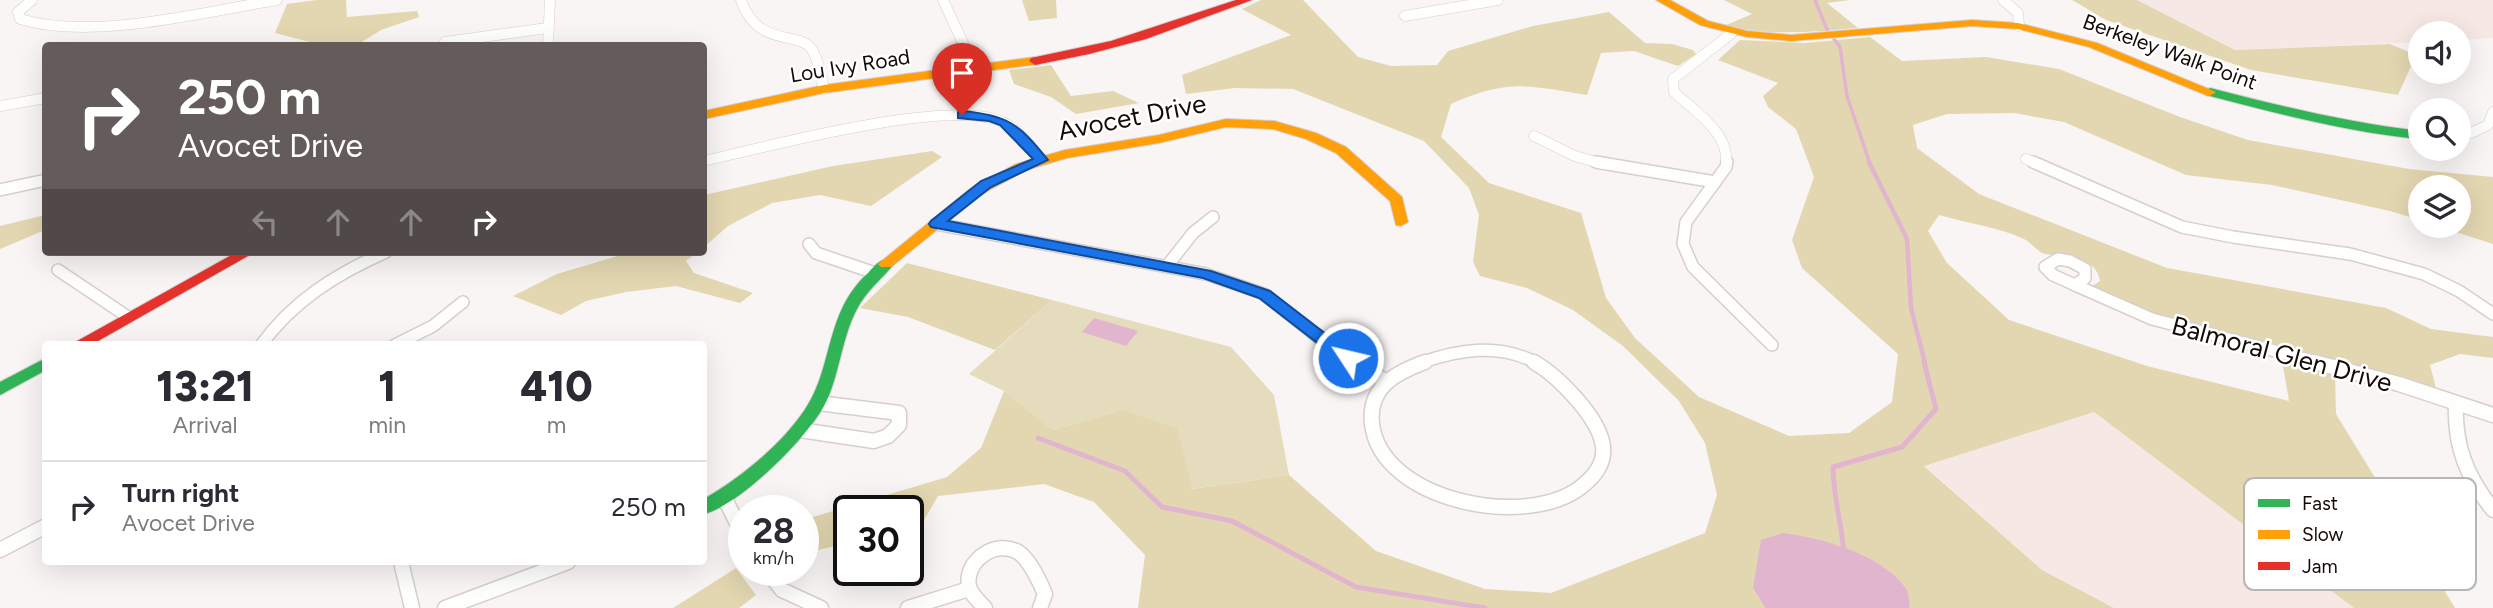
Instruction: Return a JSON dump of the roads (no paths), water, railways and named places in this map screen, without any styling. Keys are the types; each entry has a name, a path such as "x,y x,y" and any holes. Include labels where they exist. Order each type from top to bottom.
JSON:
{"street":[{"path":"32,0 18,12 20,19 41,27 60,28 104,25 277,0"},
{"path":"548,42 550,0"},
{"path":"741,0 744,13 753,27 806,44 813,50 824,89"},
{"path":"943,0 975,69"},
{"name":"Lou Ivy Road","path":"707,113 824,89 1077,55 1113,46 1246,0"},
{"path":"1405,16 1498,0"},
{"name":"Berkeley Walk Point","path":"1662,0 1689,17 1732,33 1788,39 1949,22 2019,26 2095,46 2215,93 2265,108 2375,130 2408,134"},
{"path":"2003,0 2018,13 2019,26"},
{"path":"445,42 547,28"},
{"path":"1732,33 1720,47 1681,71 1673,79 1674,92 1719,134 1728,151 1726,167 1686,222 1683,244 1693,267 1772,345"},
{"path":"0,106 42,100"},
{"path":"2471,133 2488,125 2493,112"},
{"path":"707,160 862,127 962,115 992,118 1005,123 1041,160"},
{"name":"Avocet Drive","path":"707,506 724,497 800,430 818,403 845,312 875,273 986,184 1041,160 1159,139 1226,123 1274,125 1311,136 1341,150 1397,200 1401,222"},
{"path":"1534,136 1548,146 1586,159 1715,182"},
{"path":"2026,159 2161,220 2193,229 2343,251 2385,260 2435,278 2477,301 2493,314"},
{"path":"0,190 42,181"},
{"path":"1167,266 1194,233 1213,217"},
{"path":"936,224 1206,274 1264,295 1330,347 1385,381"},
{"path":"809,244 816,253 875,273"},
{"path":"85,341 241,256"},
{"path":"264,341 273,326 309,294 354,265 376,256"},
{"path":"58,270 128,317"},
{"name":"Balmoral Glen Drive","path":"2074,285 2152,319 2198,334 2345,369 2493,415"},
{"path":"403,341 433,326 463,302"},
{"path":"1474,349 1503,351 1532,360 1553,375 1576,399 1601,437 1602,455 1597,471 1585,486 1566,496 1544,505 1525,508 1505,509 1479,505 1433,491 1395,468 1375,441 1370,419 1373,401 1385,381 1423,363 1474,349"},
{"path":"0,389 42,365"},
{"path":"800,430 874,441 888,436 899,425 899,413 818,403"},
{"path":"2456,403 2454,435 2462,462 2471,478"},
{"path":"2476,487 2493,510"},
{"path":"724,497 728,505"},
{"path":"0,550 42,528"},
{"path":"985,608 969,589 968,571 977,558 990,550 1005,549 1018,553 1045,591 1045,603 1040,608"},
{"path":"402,565 412,608"},
{"path":"444,608 560,565"},
{"path":"779,586 821,608"},
{"path":"908,608 969,589"}],"waterway":[{"path":"1815,0 1828,32"},
{"path":"1834,39 1840,47 1847,96 1870,164"},
{"path":"1869,162 1907,239 1911,308 1925,363"},
{"path":"1844,554 1833,467 1902,447 1936,409 1924,362"},
{"path":"1038,438 1125,471 1162,507 1232,521 1356,587 1485,608"}]}
